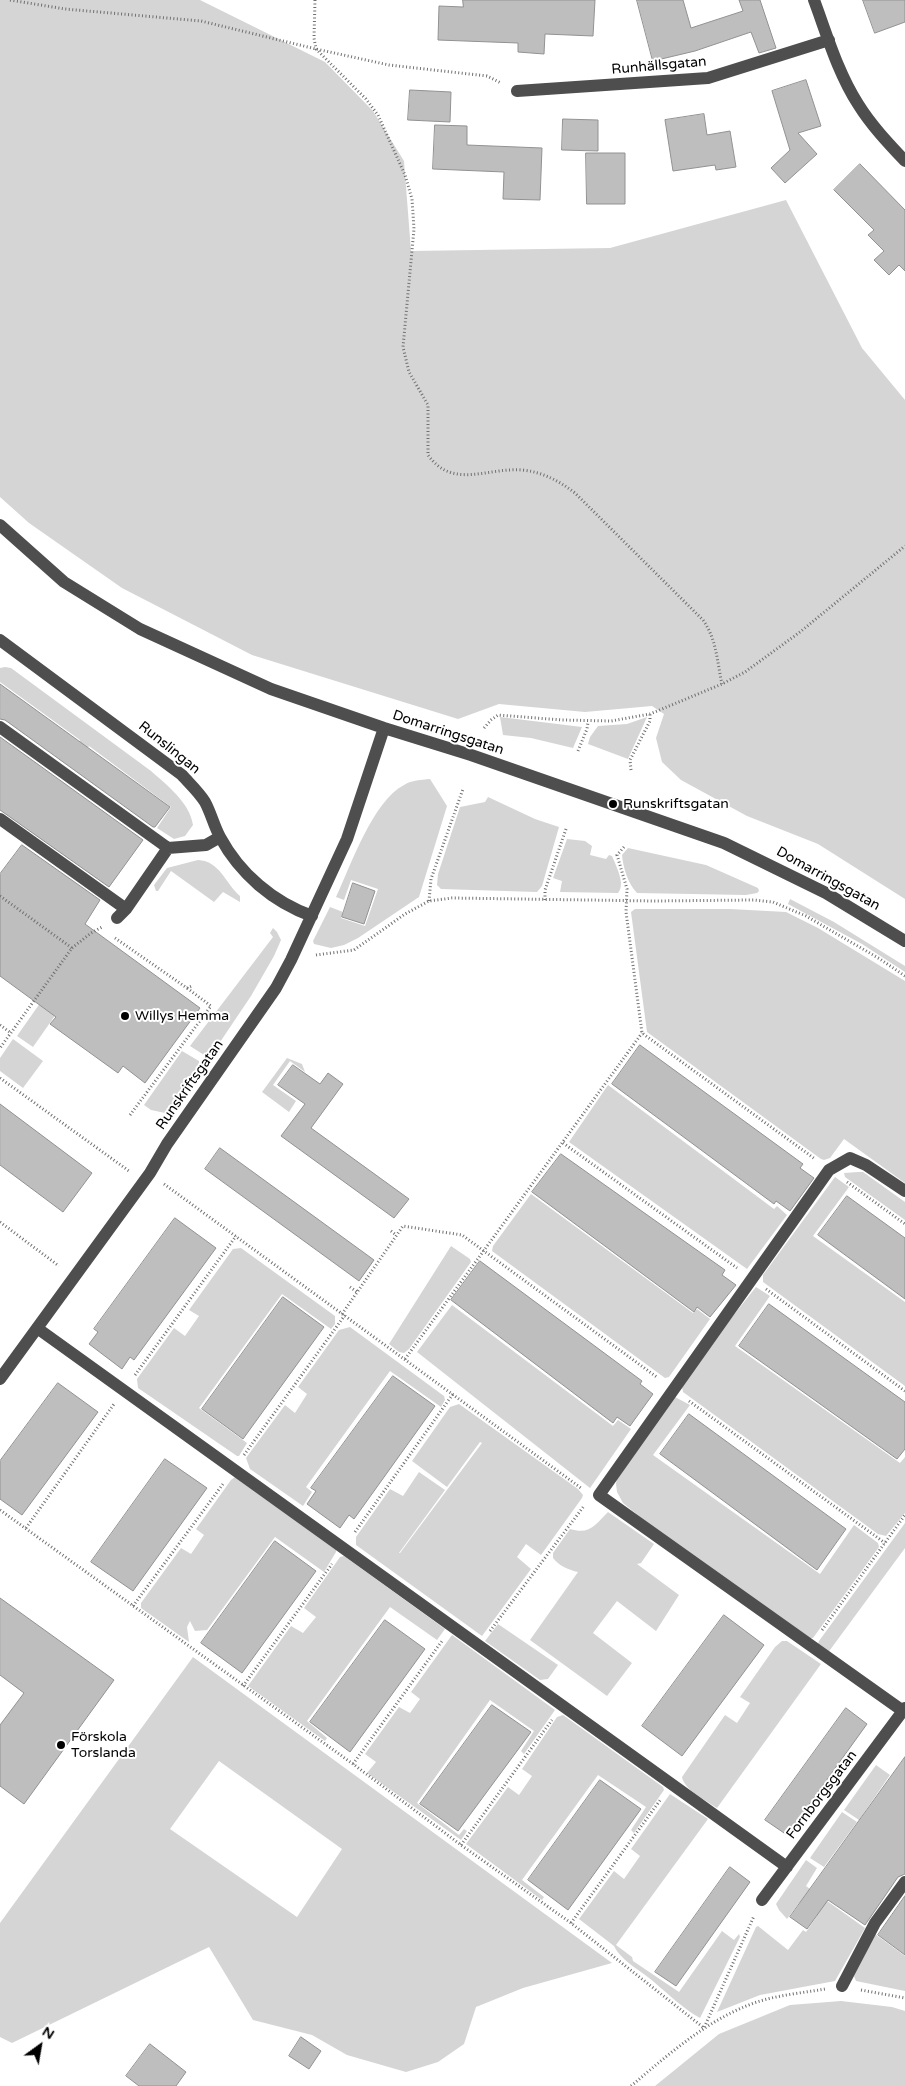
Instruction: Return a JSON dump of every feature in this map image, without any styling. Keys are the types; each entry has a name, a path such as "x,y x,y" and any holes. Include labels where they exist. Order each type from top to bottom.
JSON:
{"street":[{"path":"814,0 841,72 857,103 874,126 905,161"},
{"name":"Runhällsgatan","path":"516,92 708,78 829,40"},
{"name":"Domarringsgatan","path":"0,525 64,582 140,629 272,689 384,728 471,755 724,843 826,893 905,941"},
{"name":"Runslingan","path":"1,642 182,775 204,800 220,837 232,858 262,889 296,910 312,916"},
{"path":"0,727 168,848 206,845 220,837"},
{"name":"Runskriftsgatan","path":"0,1379 147,1178 168,1144 276,988 348,839 384,728"},
{"path":"0,819 122,913 168,848"},
{"path":"904,1710 595,1496 673,1390 829,1170 850,1158 866,1165 905,1191"},
{"path":"37,1328 787,1867"},
{"name":"Fornborgsgatan","path":"762,1900 904,1710"},
{"path":"842,1986 875,1923 905,1882"}],"path":[{"path":"10,0 65,9 201,21 316,50 389,64 487,76 516,92"},
{"path":"315,0 314,38 316,50 366,99 378,115 406,175 412,199 414,229 403,347 409,372 428,405 428,455 441,469 461,475 520,470 538,472 561,482 575,493 703,620 710,630 716,646 722,684"},
{"path":"484,728 498,715 588,722 611,721 650,714 722,684 745,672 800,632 905,546"},
{"path":"631,770 630,760 650,721 650,714"},
{"path":"578,751 588,722"},
{"path":"429,901 431,879 463,789"},
{"path":"545,900 545,890 566,829"},
{"path":"405,1360 642,1033 626,912 627,889 616,855 624,847"},
{"path":"0,896 72,948"},
{"path":"291,960 304,967 311,955 354,950 406,914 429,901 452,898 754,900 773,902 806,916 880,959 905,976"},
{"path":"0,1048 72,948 122,913"},
{"path":"101,927 211,1006 130,1115"},
{"path":"186,988 192,986"},
{"path":"0,1025 12,1033"},
{"path":"642,1033 905,1224"},
{"path":"0,1078 342,1314 595,1496 479,1645"},
{"path":"0,1222 73,1277"},
{"path":"342,1314 403,1226 462,1235 885,1543"},
{"path":"391,1231 396,1235"},
{"path":"350,1287 357,1292"},
{"path":"0,1510 353,1764 461,1846 571,1923 704,2028"},
{"path":"811,1647 905,1515"},
{"path":"353,1764 452,1626"},
{"path":"461,1846 562,1705"},
{"path":"571,1923 672,1784"},
{"path":"704,2028 762,1900"},
{"path":"631,2086 704,2028 724,2016 756,2003 842,1986 905,1998"}],"shaded area":[{"path":"0,0 200,0 325,62 373,111 404,161 411,251 610,248 786,200 862,348 905,400 905,899 818,844 747,816 681,780 662,762 656,738 664,714 652,706 585,712 499,704 458,719 252,655 122,588 29,523 0,497"},
{"path":"0,668 11,668 151,771 171,788 183,802 191,817 193,825 185,836 174,839 157,828 171,807 89,746 74,767 66,762 80,740 0,682"},
{"path":"500,717 582,727 573,748 531,738 503,735"},
{"path":"647,717 628,759 588,744 590,737 598,726 627,724"},
{"path":"430,779 447,806 419,897 358,938 344,945 331,948 314,944 313,941 330,907 343,912 341,918 365,926 378,889 351,880 344,900 336,897 364,835 382,805 404,785 417,780"},
{"path":"488,797 535,819 559,827 542,886 537,892 441,889 437,885 438,874 460,807 485,802"},
{"path":"567,839 585,841 592,846 590,855 606,859 609,855 612,856 621,880 618,893 560,892 562,881 553,878"},
{"path":"628,848 706,865 758,888 759,891 746,895 637,893 626,875 622,855"},
{"path":"198,860 206,861 217,868 240,896 240,902 223,892 214,902 171,871 158,891 156,891 154,885 167,868"},
{"path":"790,899 834,922 905,966 905,972 862,944 788,904"},
{"path":"635,909 730,909 786,912 818,928 905,981 905,1183 844,1139 830,1158 821,1159 647,1032 631,912"},
{"path":"273,928 281,940 274,956 251,996 212,1054 204,1055 190,1046 273,937 270,933"},
{"path":"101,950 33,1047 17,1036 71,959"},
{"path":"13,1039 43,1061 23,1088 0,1071 0,1058"},
{"path":"182,1051 199,1061 199,1071 165,1113 151,1110 144,1105"},
{"path":"287,1058 302,1064 305,1072 290,1061 273,1085 296,1101 289,1112 262,1092"},
{"path":"608,1085 774,1209 777,1206 787,1215 747,1269 569,1142"},
{"path":"863,1172 905,1202 905,1220 845,1177 844,1173"},
{"path":"835,1177 849,1187 813,1236 905,1302 905,1386 763,1282 763,1275"},
{"path":"531,1194 693,1313 697,1309 710,1319 669,1377 665,1378 492,1251 493,1246"},
{"path":"451,1246 470,1259 471,1262 409,1349 404,1353 399,1352 389,1344"},
{"path":"241,1248 335,1316 335,1324 331,1329 282,1294 199,1408 247,1443 239,1456 237,1456 138,1388 137,1379 174,1328 185,1336 199,1316 189,1310 233,1249"},
{"path":"756,1287 770,1296 735,1346 900,1463 905,1457 905,1513 886,1536 878,1534 683,1392 682,1387 725,1326"},
{"path":"452,1305 613,1426 618,1420 631,1429 590,1488 417,1352"},
{"path":"350,1327 444,1396 445,1400 441,1407 390,1371 306,1487 312,1492 303,1506 250,1469 246,1458 285,1405 295,1413 307,1394 298,1387 339,1330"},
{"path":"675,1397 690,1405 653,1455 820,1574 854,1525 878,1543 879,1547 813,1638 810,1638 650,1525 623,1503 617,1492 617,1477"},
{"path":"459,1404 578,1489 583,1495 541,1555 526,1544 517,1557 531,1569 482,1636 356,1545 356,1537 390,1489 403,1496 419,1472 445,1490 400,1553 482,1443 480,1442 447,1487 412,1461 450,1407"},
{"path":"235,1477 336,1550 336,1552 324,1572 275,1537 207,1630 195,1631 190,1621 187,1627 189,1642 141,1608 141,1603 181,1548 191,1554 204,1535 196,1529"},
{"path":"608,1512 654,1544 641,1563 637,1564 679,1595 656,1631 617,1601 593,1633 632,1663 607,1696 530,1640 578,1572 558,1563 553,1558 553,1553 570,1529 583,1531 592,1528"},
{"path":"905,1523 905,1548 827,1654 818,1644 819,1641"},
{"path":"344,1556 445,1629 437,1640 390,1607 307,1721 327,1738 325,1741 248,1686 291,1626 303,1633 316,1617 304,1608 340,1557"},
{"path":"498,1624 558,1665 548,1679 540,1680 485,1641"},
{"path":"452,1635 555,1710 524,1754 521,1751 534,1731 490,1700 417,1803 459,1835 464,1829 467,1831 461,1840 367,1773 376,1762 365,1754 399,1707 410,1713 420,1699 411,1692"},
{"path":"782,1641 787,1641 821,1664 717,1808 691,1791 682,1777 725,1715 737,1723 750,1703 740,1697 775,1647"},
{"path":"193,1657 612,1963 523,1988 476,2007 464,2044 438,2062 406,2072 347,2055 312,2035 253,2020 209,1947 12,2043 0,2037 0,1923","holes":["219,1761 342,1849 297,1917 170,1829"]},
{"path":"563,1715 663,1787 664,1790 634,1833 631,1830 646,1807 598,1775 522,1880 544,1897 542,1900 466,1844 508,1787 519,1795 532,1776 522,1769 557,1717"},
{"path":"876,1765 890,1775 859,1820 844,1810"},
{"path":"670,1794 708,1819 616,1945 632,1957 633,1961 679,1992 722,1931 734,1940 739,1934 740,1937 700,2018 627,1962 614,1946 579,1919 614,1871 624,1879 640,1856 631,1849"},
{"path":"842,1812 857,1822 824,1867 810,1858"},
{"path":"806,1860 817,1868 806,1886 865,1928 835,1981 760,1995 717,2012 756,1927 758,1926 788,1950 803,1930 806,1932 817,1916 799,1903 787,1919 776,1904"},
{"path":"875,1934 905,1956 905,1991 856,1981 854,1976"},
{"path":"841,2001 892,2007 905,2011 905,2086 655,2086 719,2034 790,2005"}],"building":[{"path":"463,0 595,0 593,36 545,34 544,54 518,52 518,43 438,40 439,6 463,7"},
{"path":"637,0 683,0 691,28 743,11 739,0 760,0 776,48 759,53 751,32 695,51 653,61"},
{"path":"863,0 905,0 905,22 875,33"},
{"path":"806,80 821,126 798,133 817,154 785,183 771,168 790,150 772,91"},
{"path":"410,90 451,92 450,122 408,120"},
{"path":"704,114 707,135 730,131 736,167 716,170 715,165 673,171 665,120"},
{"path":"563,119 598,120 598,151 562,150"},
{"path":"435,125 467,126 467,145 542,148 540,200 503,199 504,172 433,169"},
{"path":"586,153 625,153 625,204 587,204"},
{"path":"860,164 905,210 905,271 899,265 889,275 874,260 884,251 868,235 874,230 834,190"},
{"path":"0,684 170,807 155,827 5,720 0,719"},
{"path":"0,737 143,840 109,887 0,810"},
{"path":"22,845 100,900 85,924 200,1008 145,1083 123,1066 118,1073 50,1024 56,1017 0,976 0,874"},
{"path":"353,883 375,891 364,924 342,917"},
{"path":"640,1045 803,1164 800,1168 814,1178 790,1211 776,1201 774,1204 612,1084"},
{"path":"293,1065 320,1084 328,1073 343,1084 311,1128 409,1199 394,1218 281,1136 305,1104 278,1085"},
{"path":"0,1104 92,1173 63,1212 0,1165"},
{"path":"220,1148 374,1260 359,1281 205,1169"},
{"path":"561,1154 725,1270 722,1275 736,1285 710,1317 697,1307 694,1312 532,1192"},
{"path":"847,1196 905,1238 905,1299 818,1235"},
{"path":"175,1218 216,1248 134,1360 130,1357 122,1369 89,1344 98,1332 94,1329"},
{"path":"480,1261 642,1381 640,1384 653,1394 630,1426 617,1417 613,1423 451,1300"},
{"path":"283,1297 324,1327 243,1439 202,1409"},
{"path":"769,1304 905,1402 905,1449 897,1459 739,1346"},
{"path":"393,1376 435,1406 354,1519 349,1515 340,1528 307,1504 316,1491 311,1488"},
{"path":"58,1383 98,1412 22,1515 0,1499 0,1461"},
{"path":"689,1414 846,1529 817,1570 660,1454"},
{"path":"165,1459 207,1488 133,1591 91,1562"},
{"path":"275,1541 316,1571 242,1673 201,1643"},
{"path":"0,1598 114,1680 24,1804 0,1786 0,1725 24,1693 0,1675"},
{"path":"724,1615 764,1645 682,1756 642,1726"},
{"path":"385,1620 425,1649 350,1752 310,1722"},
{"path":"492,1705 531,1732 458,1831 420,1804"},
{"path":"846,1708 867,1724 787,1835 765,1820"},
{"path":"905,1757 905,1874 898,1877 865,1925 828,1900 807,1929 790,1917"},
{"path":"600,1780 641,1809 568,1910 528,1880"},
{"path":"730,1867 750,1882 676,1986 655,1972"},
{"path":"905,1896 905,1955 878,1935"},
{"path":"301,2037 321,2051 309,2069 289,2056"},
{"path":"150,2044 186,2072 176,2086 139,2086 126,2076"}],"place":[{"name":"Runskriftsgatan","path":"613,804"},
{"name":"Willys Hemma","path":"125,1016"},
{"name":"Förskola Torslanda","path":"61,1745"}]}
